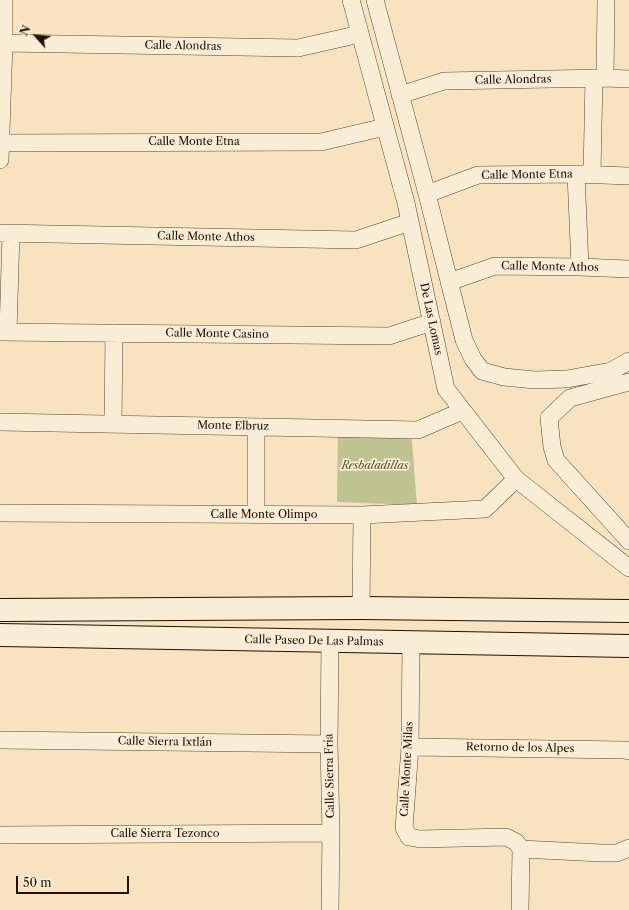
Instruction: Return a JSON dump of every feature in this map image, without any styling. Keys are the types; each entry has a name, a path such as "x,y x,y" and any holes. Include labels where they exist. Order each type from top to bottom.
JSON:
{"street":[{"path":"0,160 4,0"},
{"name":"De Las Lomas","path":"351,0 410,222 446,389 462,412 516,479 629,568"},
{"path":"375,0 428,194 464,340 473,359 482,371 504,377 535,380 567,379 611,371 629,361"},
{"path":"580,267 584,174 599,78 606,0"},
{"name":"Calle Alondras","path":"4,43 298,48 360,34"},
{"name":"Calle Alondras","path":"400,95 444,81 599,78 629,79"},
{"name":"Calle Monte Etna","path":"0,143 321,142 385,127"},
{"path":"395,163 417,157"},
{"name":"Calle Monte Etna","path":"428,194 478,175 584,174 629,176"},
{"name":"Calle Monte Athos","path":"6,233 356,240 410,222"},
{"path":"4,332 6,233"},
{"name":"Calle Monte Athos","path":"449,282 494,266 629,269"},
{"name":"Calle Monte Casino","path":"4,332 389,336 432,322"},
{"path":"113,424 114,333"},
{"path":"629,382 570,398 549,418 552,447 556,460 629,541"},
{"name":"Monte Elbruz","path":"0,422 418,430 462,412"},
{"path":"256,427 256,515"},
{"name":"Calle Monte Olimpo","path":"0,513 362,515 485,509 516,479"},
{"path":"361,608 362,515"},
{"path":"0,610 361,608 629,611"},
{"name":"Calle Paseo De Las Palmas","path":"0,635 629,646"},
{"name":"Calle Sierra Fría","path":"330,641 330,910"},
{"name":"Calle Monte Milas","path":"412,642 410,747 404,828 409,837 420,839 506,836 516,842 520,848"},
{"name":"Calle Sierra Ixtlán","path":"0,740 329,744"},
{"name":"Retorno de los Alpes","path":"410,747 629,751"},
{"name":"Calle Sierra Tezonco","path":"0,835 331,833"},
{"path":"520,910 520,848 617,853 629,848"}],"green space":[{"name":"Resbaladillas","path":"338,429 411,430 417,505 337,502"}]}
